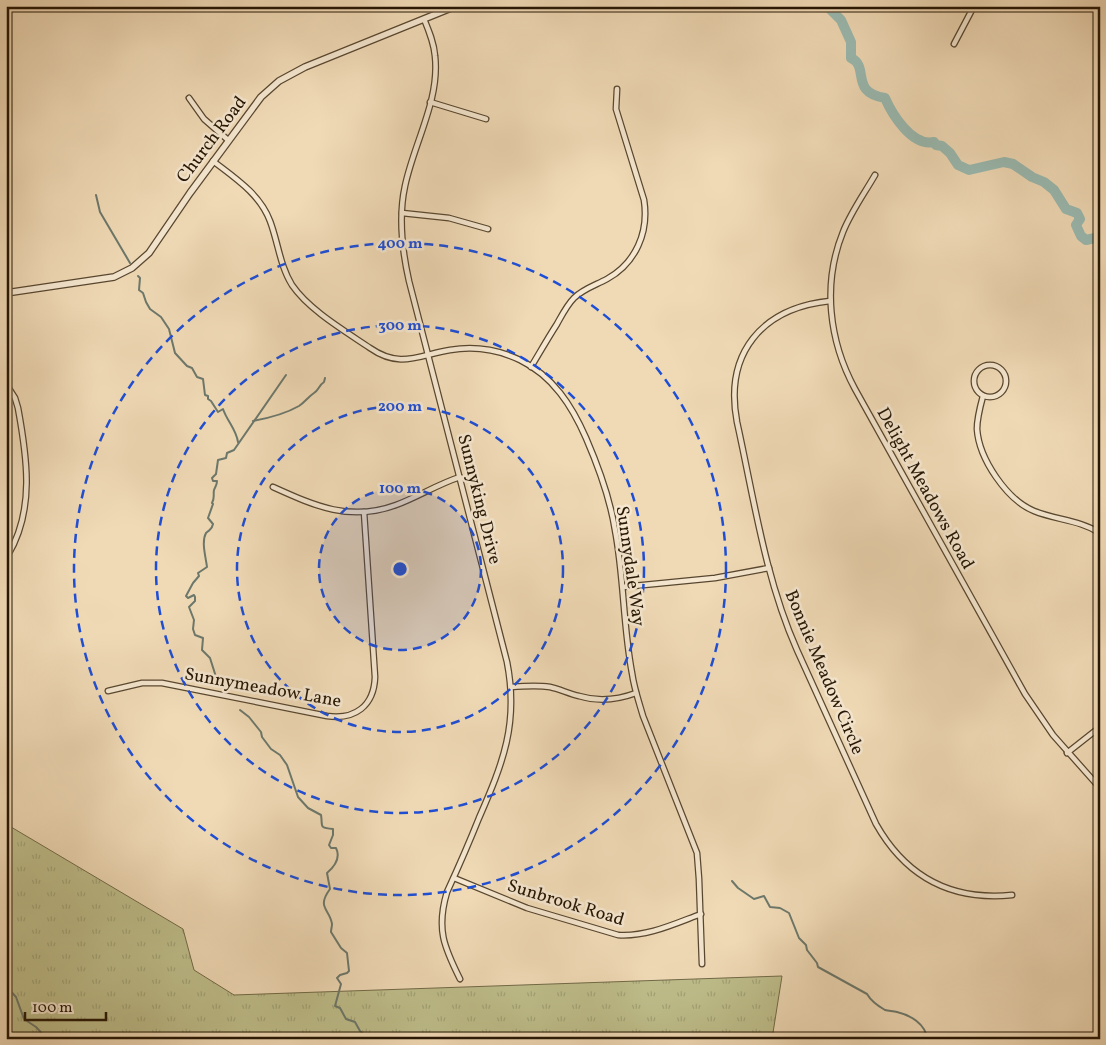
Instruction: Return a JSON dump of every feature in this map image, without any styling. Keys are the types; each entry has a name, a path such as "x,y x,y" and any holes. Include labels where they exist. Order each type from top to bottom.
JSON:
{"street":[{"name":"Church Road","path":"6,293 101,280 120,275 132,268 144,259 153,248 228,140 268,90 285,76 447,8 456,6"},
{"path":"954,44 974,6"},
{"name":"Sunnyking Drive","path":"424,19 433,43 436,61 435,81 407,176 402,213 404,259 506,657 511,687 510,722 504,756 443,908 442,924 446,952 460,979"},
{"path":"531,367 570,303 580,293 609,278 625,266 637,248 643,234 645,206 616,109 617,89"},
{"path":"189,98 204,119 228,140"},
{"path":"430,102 486,119"},
{"name":"Sunnydale Way","path":"213,161 250,190 262,205 270,221 287,275 298,292 306,301 381,355 406,360 460,349 485,350 508,356 531,367 548,380 563,397 576,418 601,475 611,508 618,547 632,674 636,694 697,853 702,964"},
{"name":"Delight Meadows Road","path":"875,175 850,218 838,245 831,283 830,302 836,343 851,381 1025,694 1067,753 1100,788"},
{"path":"402,213 449,218 488,229"},
{"name":"Bonnie Meadow Circle","path":"830,302 806,304 788,311 771,321 759,331 748,345 736,373 734,397 736,415 769,568 788,630 850,768 886,842 914,871 938,885 972,896 996,897 1012,895"},
{"path":"986,365 997,366 1002,369 1007,378 1004,390 995,397 983,396 974,383 976,374 986,365"},
{"path":"6,384 15,398 18,408 28,486 17,540 8,555"},
{"path":"983,396 978,414 978,437 984,455 1003,486 1012,496 1028,508 1045,515 1086,525 1100,533"},
{"path":"273,487 317,506 339,511 364,512 382,510 460,477"},
{"name":"Sunnymeadow Lane","path":"108,691 142,683 162,683 332,717 347,716 358,711 371,698 375,677 364,512"},
{"path":"623,587 715,578 769,568"},
{"path":"511,687 538,686 552,688 601,700 622,698 636,694"},
{"path":"1067,753 1100,727"},
{"name":"Sunbrook Road","path":"454,878 527,908 618,935 649,933 701,914"}],"green space":[{"path":"6,824 183,929 194,970 234,995 782,976 772,1039 6,1039"}],"waterway":[{"path":"829,6 841,20 851,42 851,58 859,67 863,85 874,95 885,98 904,128 918,139 934,142 936,145 942,146 950,153 958,165 969,170 1004,162 1013,164 1032,177 1044,182 1054,190 1066,209 1077,213 1080,219 1076,225 1081,236 1086,240 1095,238 1100,241"},
{"path":"96,195 100,212 130,263"},
{"path":"138,276 140,278 139,290 143,293 150,309 161,317 169,329 175,353 187,366 192,368 197,377 203,379 205,395 208,396 208,399 218,412 223,409 238,442"},
{"path":"217,680 210,658 202,650 203,638 195,635 193,629 194,620 189,607 195,601 195,597 194,595 188,598 186,596 199,576 198,573 207,567 204,541 206,533 213,526 208,518 213,504 217,481 213,481 212,478 216,474 218,460 226,458 227,453 234,450 286,375"},
{"path":"253,421 277,415 299,406 317,390 325,378"},
{"path":"240,710 249,717 271,749 280,755 287,765 298,797 308,808 321,815 323,827 333,829 329,845 331,848 336,848 338,855 334,865 327,873 330,889 324,904 331,919 331,932 341,948 347,953 349,971 337,978 341,984 335,1006 340,1008 346,1019 355,1022 360,1031 369,1039"},
{"path":"732,881 738,888 754,899 764,896 770,907 780,908 789,913 799,938 806,945 807,950 818,967 867,994 885,1010 902,1013 912,1018 924,1029 927,1039"},
{"path":"6,986 16,997 24,1019 36,1027 47,1039"}]}
